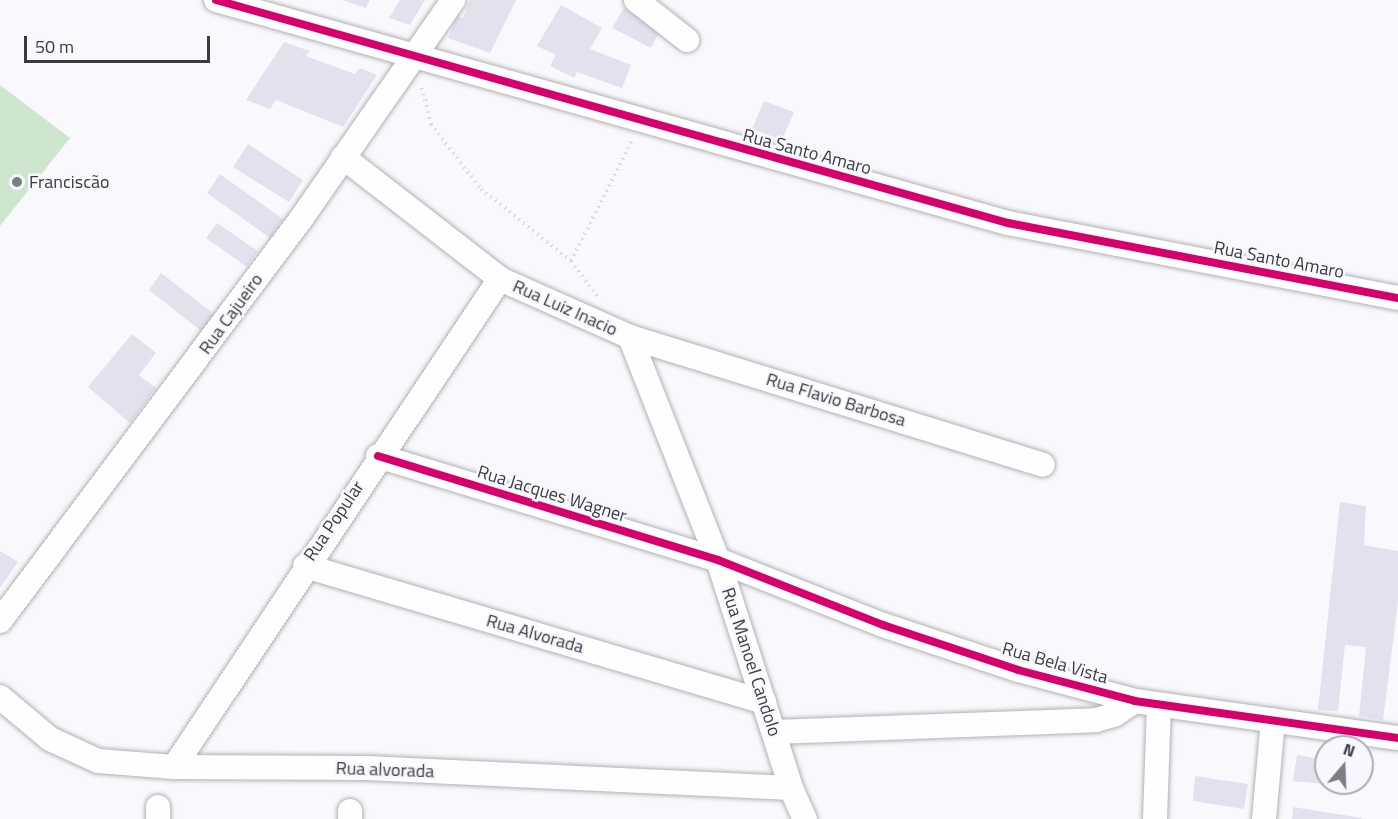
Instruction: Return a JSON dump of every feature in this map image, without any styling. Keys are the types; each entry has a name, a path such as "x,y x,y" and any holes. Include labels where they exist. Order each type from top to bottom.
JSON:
{"street":[{"name":"Rua Cajueiro","path":"0,621 202,353 343,157 413,53 453,0"},
{"path":"636,0 687,40"},
{"name":"Rua Santo Amaro","path":"232,2 413,53 642,122 1008,223 1398,298"},
{"name":"Rua Luiz Inacio","path":"343,157 500,279 630,337"},
{"name":"Rua Popular","path":"174,767 304,566 500,279"},
{"name":"Rua Flavio Barbosa","path":"630,337 1042,465"},
{"name":"Rua Manoel Candolo","path":"630,337 718,560 791,788 805,819"},
{"name":"Rua Jacques Wagner","path":"378,456 718,560"},
{"name":"Rua Bela Vista","path":"718,560 883,625 1018,670 1135,701 1398,738"},
{"name":"Rua Alvorada","path":"304,566 764,702"},
{"name":"Rua alvorada","path":"0,697 50,739 78,755 98,761 174,767 367,768 791,788"},
{"path":"774,732 1096,720 1114,716 1135,701"},
{"path":"1155,819 1159,705"},
{"path":"1264,819 1273,720"}],"path":[{"path":"413,53 431,124 481,189 571,261 603,304"},
{"path":"571,261 642,122"}],"green space":[{"name":"Franciscão","path":"0,85 70,138 0,226"}],"building":[{"path":"342,0 370,0 366,8"},
{"path":"400,0 425,0 410,25 389,18"},
{"path":"470,0 516,0 490,53 448,38 457,16 463,18"},
{"path":"561,5 602,28 590,49 631,65 622,88 577,72 574,78 550,66 556,55 537,46"},
{"path":"624,8 659,32 651,48 612,28"},
{"path":"284,42 310,51 306,56 355,74 360,68 377,75 343,127 276,100 270,109 246,100"},
{"path":"764,101 794,112 782,140 752,129"},
{"path":"248,144 303,180 289,202 233,167"},
{"path":"220,174 283,219 270,238 207,193"},
{"path":"217,223 258,251 247,267 206,238"},
{"path":"161,273 214,314 201,331 149,290"},
{"path":"132,334 156,353 139,375 156,388 130,423 88,387"},
{"path":"1340,502 1366,506 1364,545 1398,551 1398,601 1383,720 1359,716 1366,647 1345,645 1338,711 1318,710"},
{"path":"0,551 18,562 0,588"},
{"path":"1297,755 1314,758 1314,783 1293,781"},
{"path":"1195,776 1248,784 1244,809 1193,801"},
{"path":"1293,807 1362,818 1362,819 1292,819"}],"cycle path":[{"path":"216,0 1008,223 1398,298"},
{"path":"378,456 718,560 883,625 1018,670 1135,701 1398,738"}],"place":[{"name":"Franciscão","path":"17,182"}]}
